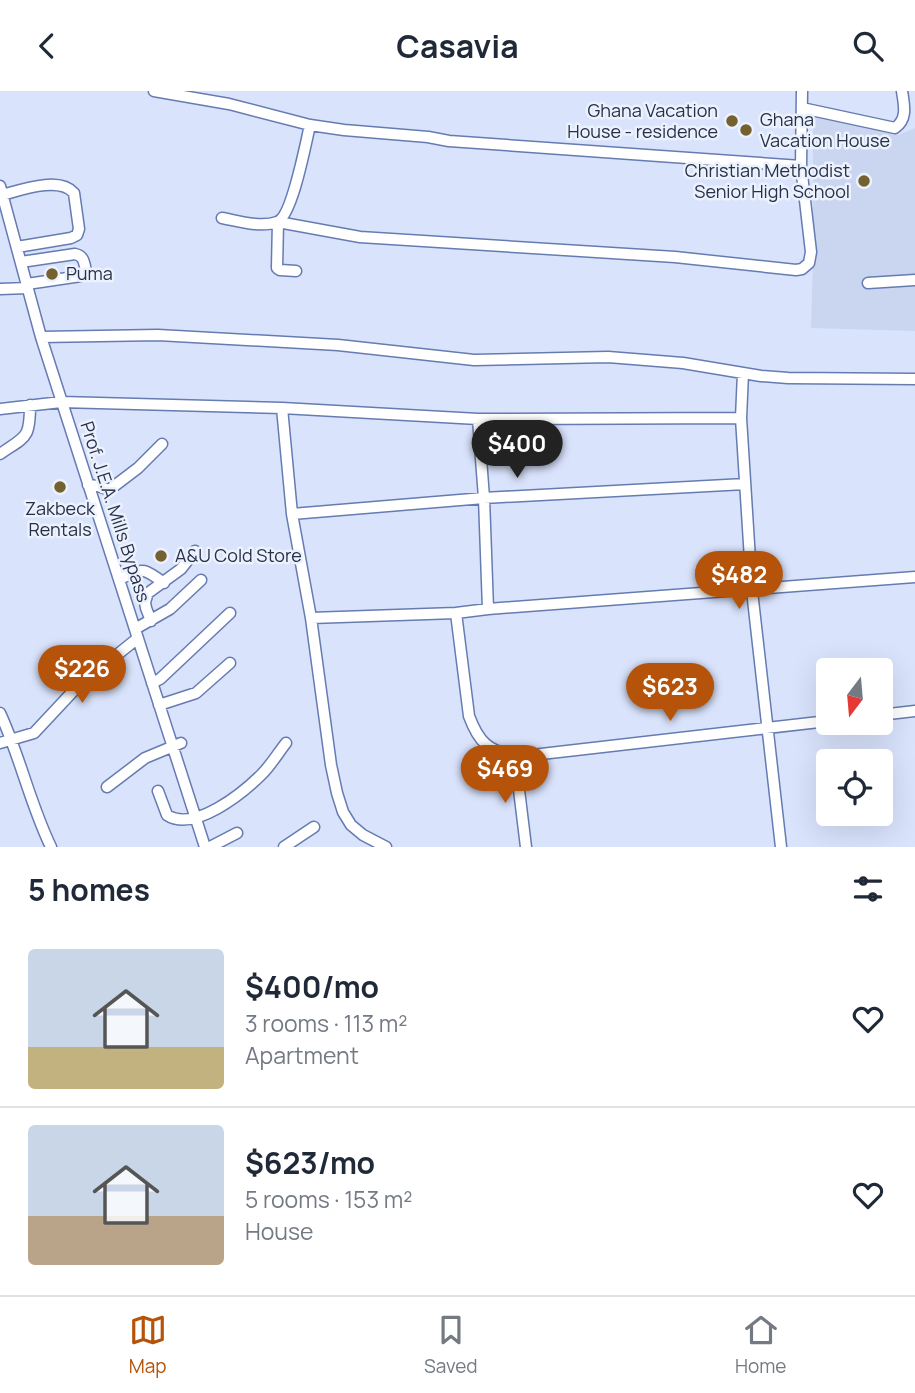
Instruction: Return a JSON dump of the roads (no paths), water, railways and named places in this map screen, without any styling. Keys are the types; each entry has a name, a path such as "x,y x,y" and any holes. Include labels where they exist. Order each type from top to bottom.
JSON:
{"street":[{"path":"154,91 229,104 310,125 344,130 449,141 802,166"},
{"path":"222,218 259,224 278,222 360,237 675,257 796,270 806,267 811,252 802,166 802,91"},
{"path":"802,108 895,128 901,124 910,109 902,91"},
{"path":"296,271 277,268 278,222 285,215 292,195 310,125"},
{"path":"1,191 48,185 66,186 74,193 79,229 77,235 17,247"},
{"name":"Prof. J.E.A. Mills Bypass","path":"1,191 61,402 159,705 177,745 205,847"},
{"path":"0,289 81,276 86,271 83,259 75,254 21,262"},
{"path":"40,259 45,282"},
{"path":"868,283 915,280"},
{"path":"41,337 186,336 338,345 474,360 608,358 683,363 788,378 915,379"},
{"path":"743,373 741,418 752,591 781,847"},
{"path":"0,409 61,402 282,408 478,419 741,418"},
{"path":"0,454 27,433 30,425 30,405"},
{"path":"282,408 292,514 311,618 337,793 343,812 351,825 386,847"},
{"path":"478,419 488,609"},
{"path":"96,508 107,500 109,490 162,444"},
{"path":"292,514 484,498 745,484"},
{"path":"88,485 109,490"},
{"path":"151,621 146,608 148,593 181,569 195,551"},
{"path":"118,579 148,571 164,583"},
{"path":"311,618 456,613 915,577"},
{"path":"0,743 34,733 78,687 151,621 179,602 201,580"},
{"path":"152,683 160,679 230,613"},
{"path":"456,613 469,716 482,742 495,752 515,757 816,722"},
{"path":"159,705 195,693 230,663"},
{"path":"893,714 915,712"},
{"path":"0,713 12,738 51,847"},
{"path":"158,791 169,817 182,820 196,818 228,803 261,774 286,743"},
{"path":"107,787 145,758 177,745"},
{"path":"515,757 526,847"},
{"path":"284,847 314,827"},
{"path":"211,847 237,833"}],"place":[{"name":"Ghana Vacation House - residence","path":"732,121"},
{"name":"Ghana Vacation House","path":"746,130"},
{"name":"Christian Methodist Senior High School","path":"864,181"},
{"name":"Puma","path":"52,274"},
{"name":"Zakbeck Rentals","path":"60,487"},
{"name":"A&U Cold Store","path":"161,556"}]}
